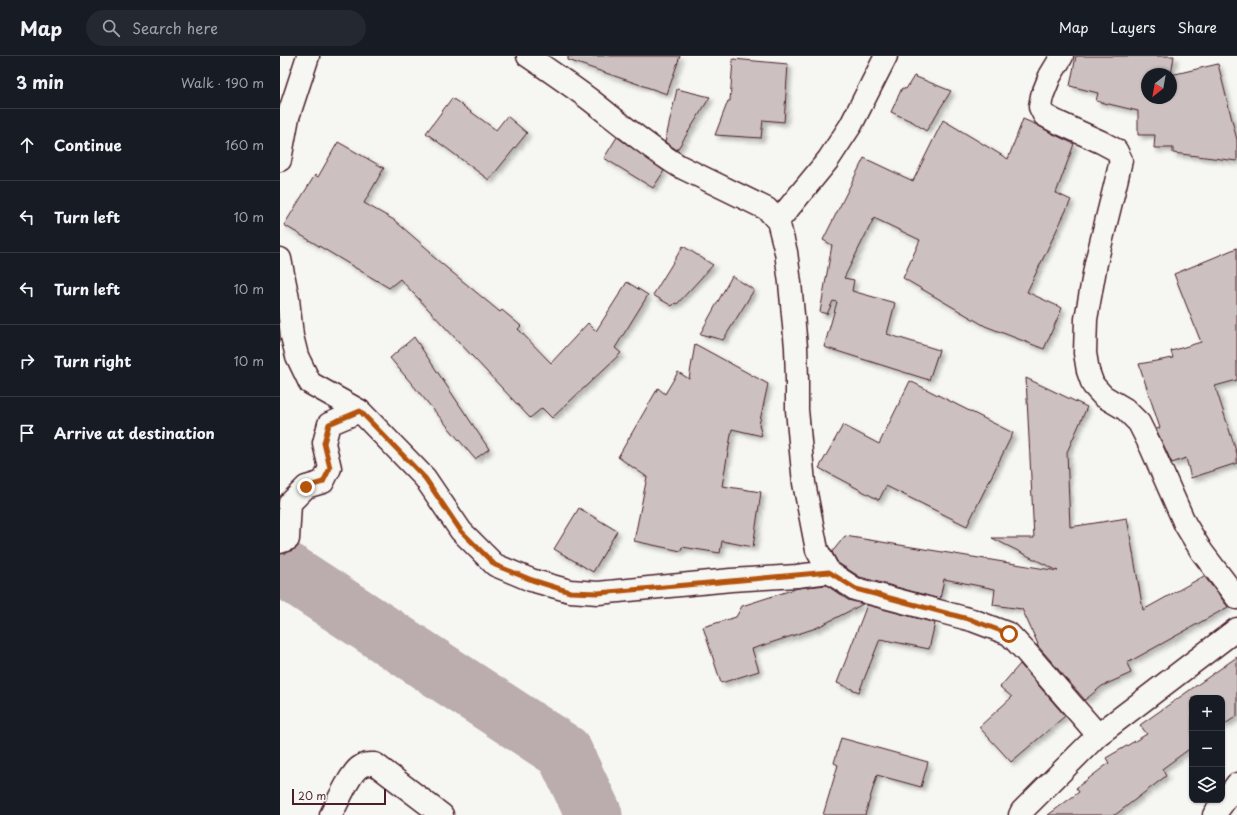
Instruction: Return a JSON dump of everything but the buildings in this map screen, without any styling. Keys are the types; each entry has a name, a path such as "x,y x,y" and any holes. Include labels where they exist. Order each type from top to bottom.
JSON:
{"street":[{"path":"280,160 288,117 308,56"},
{"path":"528,56 666,158 679,166 766,209 778,222 786,252 790,283 796,347 797,418 804,483 817,550 829,572 856,589 972,620 1009,634 1098,735"},
{"path":"778,222 828,160 851,125 886,56"},
{"path":"1062,56 1050,76 1042,96 1040,107 1044,115 1116,150 1121,160 1097,257 1086,319 1085,353 1088,371 1093,385 1103,396 1125,409 1139,423 1185,524 1202,552 1237,598"},
{"path":"280,259 288,299 292,336 297,356 310,383 360,411 425,478 461,531 495,565 532,580 570,592 598,593 829,572"},
{"path":"280,542 288,538 290,503 306,487 323,482 330,468 324,443 329,424 360,411"},
{"path":"1023,814 1098,735 1237,629"},
{"path":"331,815 352,776 359,767 367,764 375,764 442,815"},
{"path":"1214,815 1237,784"}],"waterway":[{"path":"280,566 564,752 594,815"}],"route":[{"path":"306,487 323,482 330,468 324,443 329,424 360,411 425,478 461,531 495,565 532,580 570,592 598,593 829,572 856,589 972,620 1009,634"}]}
